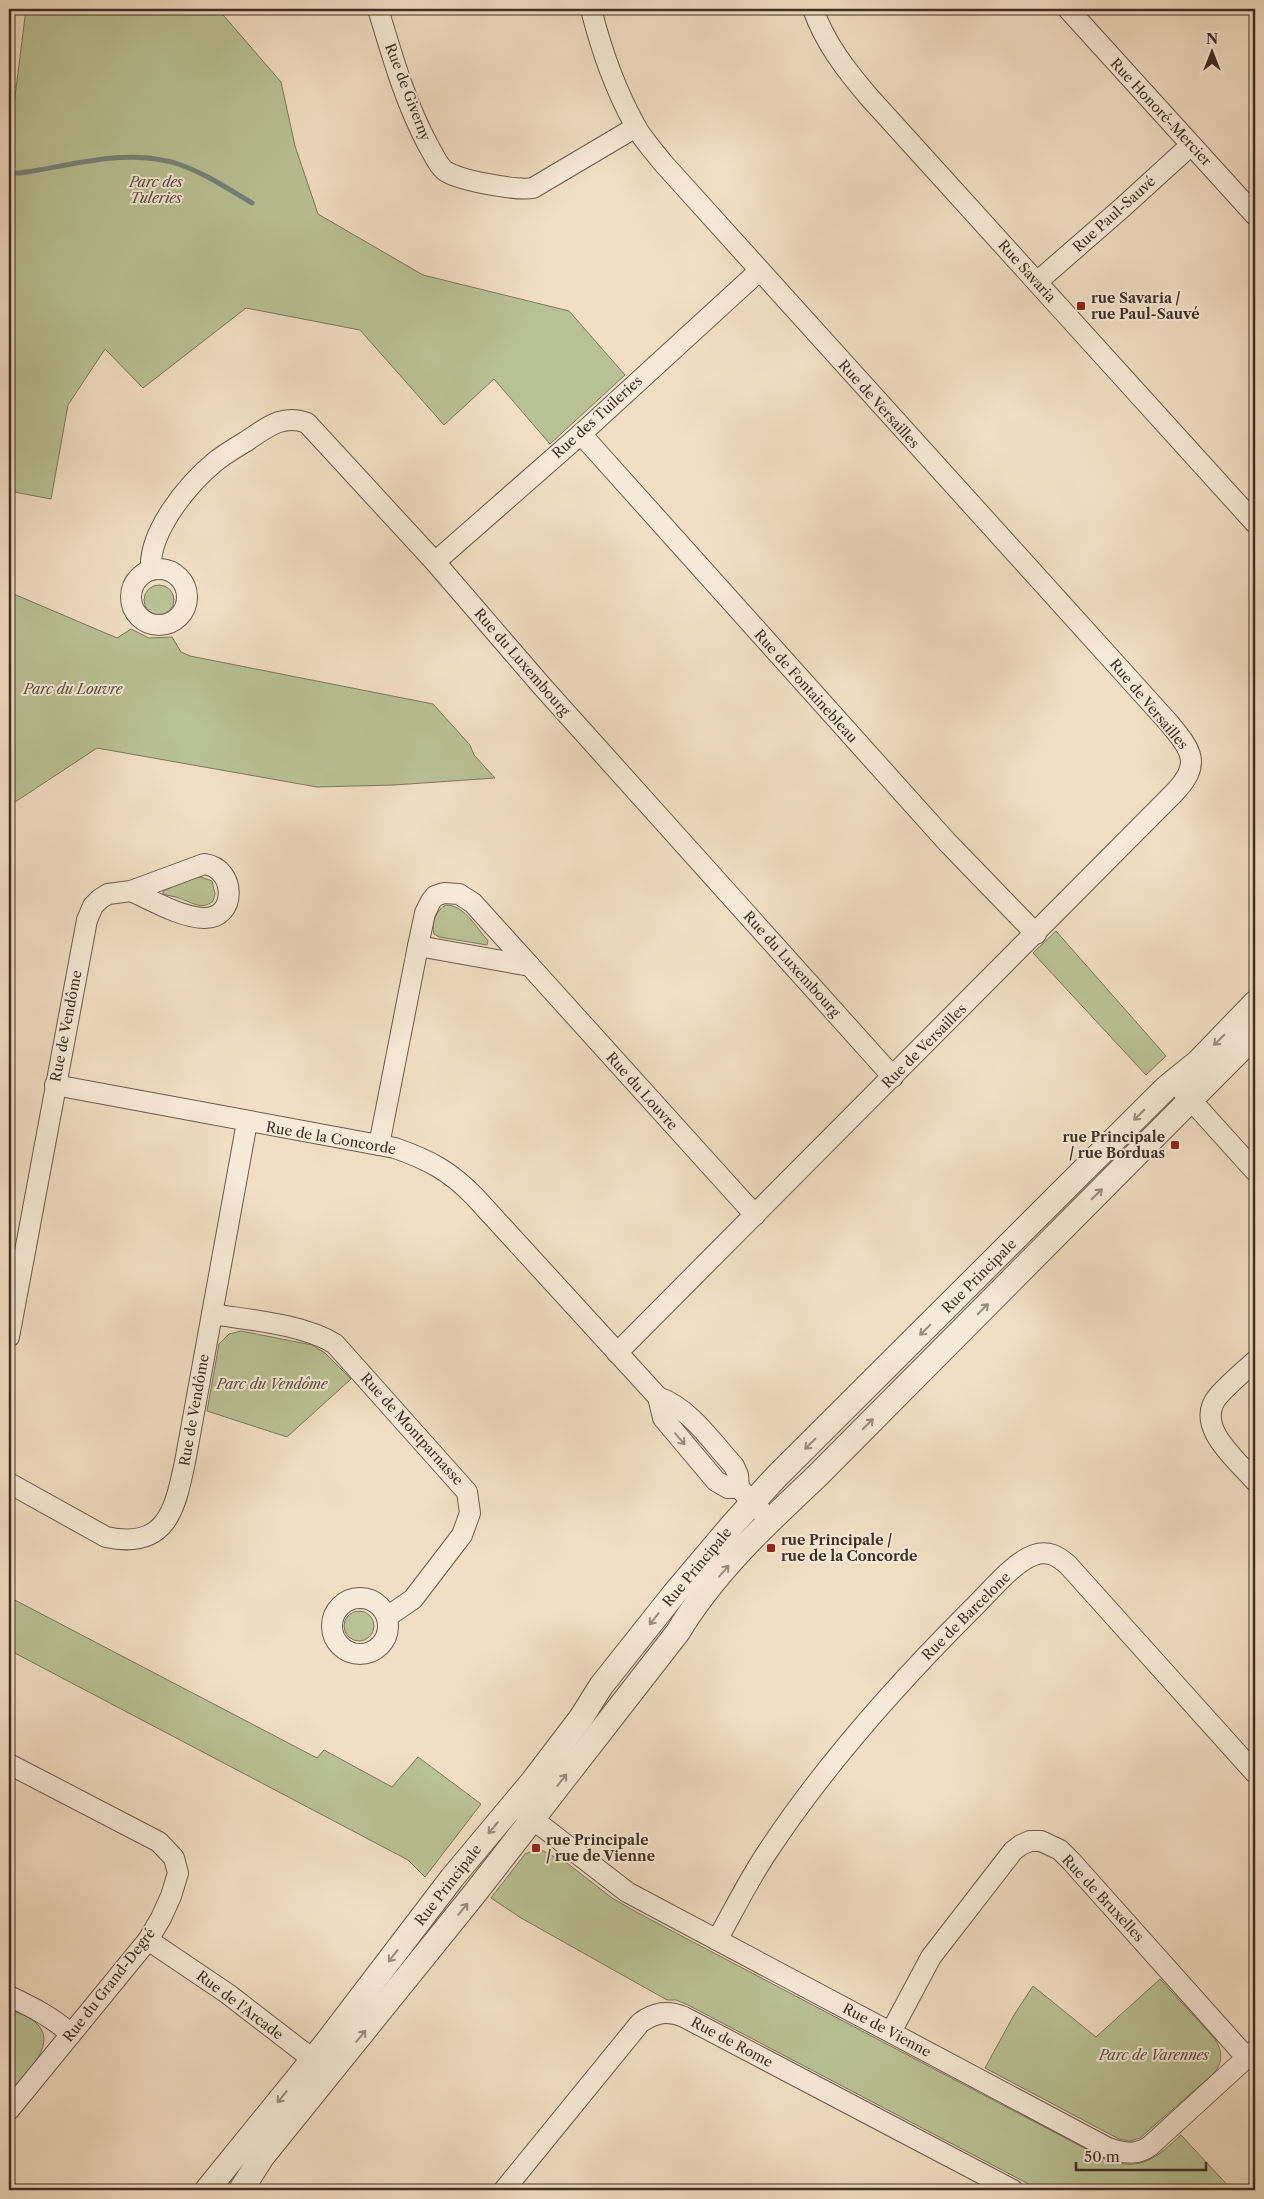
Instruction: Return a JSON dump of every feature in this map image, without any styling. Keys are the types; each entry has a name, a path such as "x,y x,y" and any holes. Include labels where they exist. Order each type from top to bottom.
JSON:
{"street":[{"name":"Rue de Giverny","path":"378,9 399,76 418,125 436,160 450,174 520,189 533,188 636,127"},
{"name":"Rue de Versailles","path":"591,9 608,67 636,127 663,163 1169,723 1189,749 1191,766 1185,781 1036,934 617,1354"},
{"name":"Rue Savaria","path":"813,9 826,38 852,78 1255,523"},
{"name":"Rue Honoré-Mercier","path":"1068,9 1255,215"},
{"name":"Rue Paul-Sauvé","path":"1037,282 1124,207 1191,145"},
{"name":"Rue des Tuileries","path":"435,562 580,434 759,271"},
{"name":"Rue du Luxembourg","path":"152,570 152,549 159,533 186,492 216,462 270,426 286,419 307,423 435,562 541,685 893,1077"},
{"name":"Rue de Fontainebleau","path":"580,434 940,835 1036,934"},
{"name":"Rue de Vendôme","path":"9,1337 87,920 93,906 100,899 116,892 131,891"},
{"name":"Rue du Louvre","path":"379,1145 425,913 435,896 444,893 459,894 472,903 755,1215"},
{"path":"418,946 530,966"},
{"name":"Rue Principale","path":"241,2190 321,2066 452,1878 514,1804 581,1718 620,1662 674,1594 746,1495 1174,1081 1198,1062 1255,1003"},
{"name":"Rue Principale","path":"207,2190 475,1894 678,1632 692,1608 770,1520 817,1476 1255,1035"},
{"path":"1174,1081 1255,1171"},
{"name":"Rue de la Concorde","path":"55,1085 379,1145 407,1152 436,1164 459,1180 658,1397 672,1402 686,1412 734,1466 746,1495 770,1520"},
{"name":"Rue de Vendôme","path":"9,1483 106,1537 116,1540 138,1538 157,1530 172,1513 177,1500 247,1122"},
{"name":"Rue de Montparnasse","path":"212,1314 307,1331 324,1337 335,1344 467,1492 470,1513 462,1535 413,1599 387,1616"},
{"path":"1255,1361 1218,1396 1213,1403 1210,1414 1210,1425 1215,1435 1255,1481"},
{"name":"Rue de Barcelone","path":"717,1940 767,1851 869,1718 928,1654 1016,1566 1033,1555 1047,1553 1054,1555 1068,1565 1255,1774"},
{"name":"Rue du Grand-Degré","path":"9,1764 159,1842 170,1852 177,1864 177,1881 161,1918 148,1940 9,2110"},
{"name":"Rue de Vienne","path":"514,1804 627,1892 1108,2148 1130,2153 1150,2146 1251,2054"},
{"name":"Rue de Bruxelles","path":"891,2032 931,1957 975,1898 1021,1844 1042,1841 1060,1850 1071,1861 1251,2054"},
{"name":"Rue de l'Arcade","path":"148,1940 228,1994 321,2066"},
{"path":"9,1996 44,2013 71,2034"},
{"name":"Rue de Rome","path":"504,2190 640,2023 648,2017 667,2012 689,2020 1013,2190"}],"green space":[{"name":"Parc des Tuleries","path":"26,9 218,9 281,82 295,146 318,214 423,275 569,311 625,375 550,444 494,379 444,425 360,330 246,308 143,388 105,349 68,405 51,499 14,492 9,508 9,144"},
{"path":"159,585 170,589 174,600 170,611 159,615 148,611 144,600 148,589"},
{"name":"Parc du Louvre","path":"9,592 117,638 131,629 149,638 172,637 181,652 190,656 433,704 470,745 474,755 495,778 394,785 317,787 97,748 9,806"},
{"path":"201,877 212,881 215,894 213,901 209,904 200,906 163,894 163,891"},
{"path":"446,905 458,908 468,916 488,941 487,945 439,937 434,934 435,917 439,910"},
{"path":"1056,931 1166,1056 1146,1075 1033,953"},
{"name":"Parc du Vendôme","path":"241,1331 312,1345 325,1353 351,1379 287,1437 207,1411 219,1344 229,1334"},
{"path":"9,1597 317,1758 324,1750 392,1787 418,1757 481,1804 425,1877 408,1860 9,1650"},
{"path":"359,1611 370,1615 374,1626 370,1637 359,1641 348,1637 344,1626 348,1615"},
{"path":"534,1850 541,1850 555,1857 558,1856 612,1898 638,1913 1107,2160 1130,2164 1148,2160 1164,2150 1181,2135 1232,2190 1040,2190 688,2005 676,2000 667,2000 521,1918 491,1898 525,1854"},
{"name":"Parc de Varennes","path":"1160,1979 1215,2039 1221,2057 1219,2066 1213,2074 1140,2138 1130,2141 1119,2139 985,2068 1014,2015 1033,1986 1096,2037"},
{"path":"9,2009 36,2023 42,2031 44,2040 37,2060 9,2093"}],"waterway":[{"path":"9,173 119,158 159,159 198,172 252,203"}],"place":[{"name":"rue Savaria / rue Paul-Sauvé","path":"1081,306"},
{"name":"rue Principale / rue Borduas","path":"1175,1145"},
{"name":"rue Principale / rue de la Concorde","path":"771,1548"},
{"name":"rue Principale / rue de Vienne","path":"536,1848"}]}
